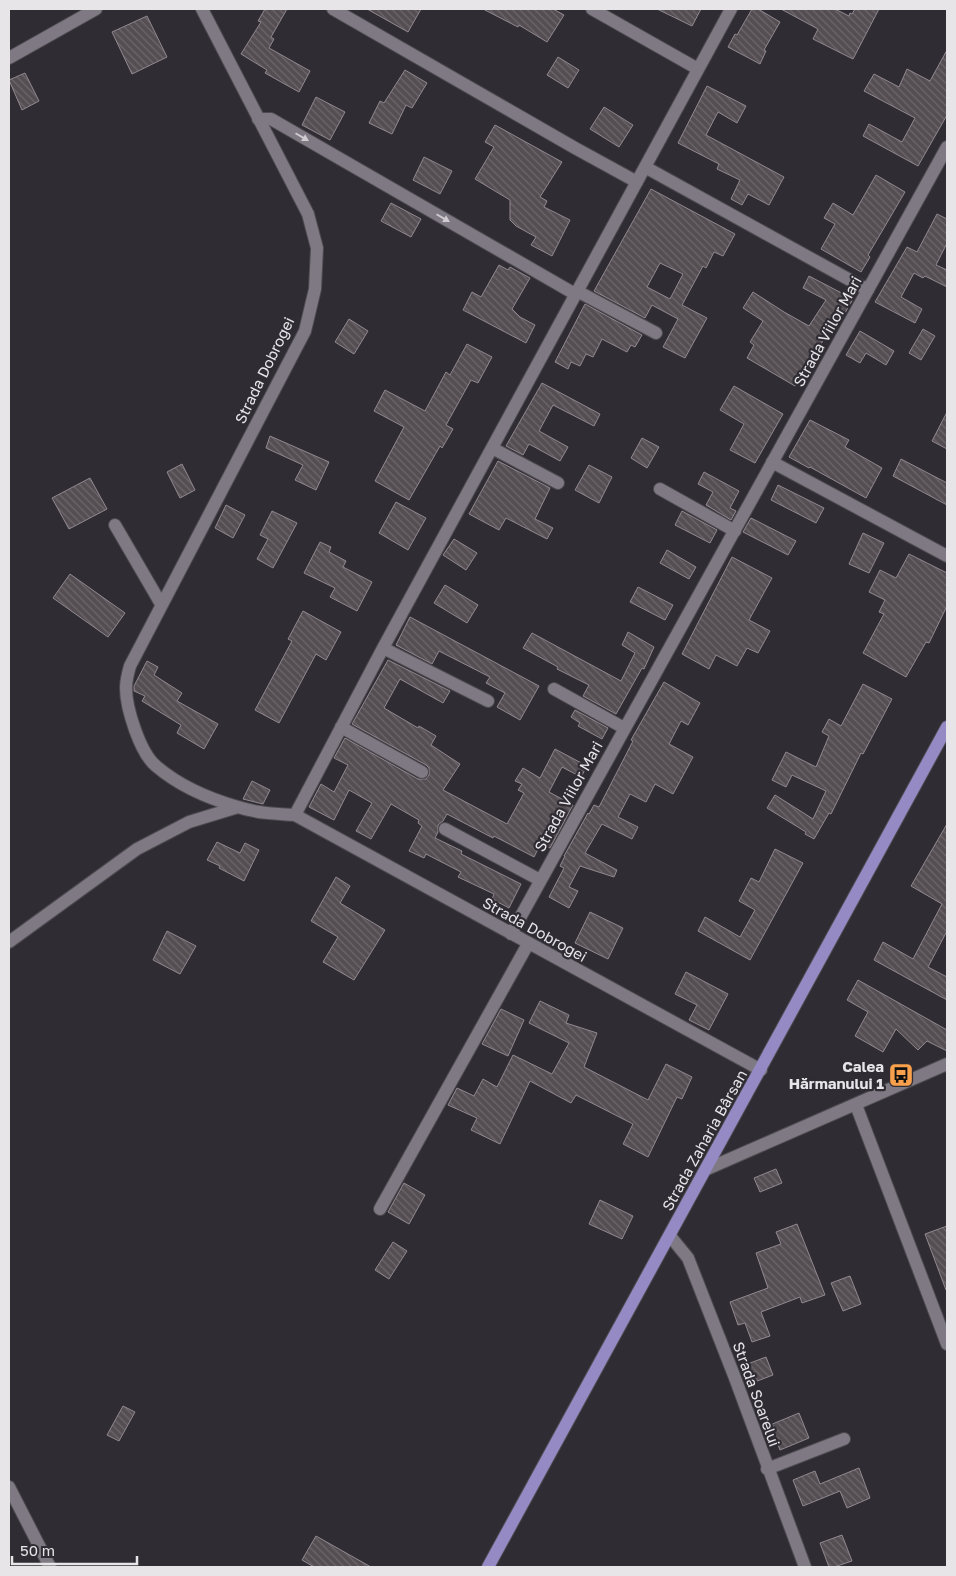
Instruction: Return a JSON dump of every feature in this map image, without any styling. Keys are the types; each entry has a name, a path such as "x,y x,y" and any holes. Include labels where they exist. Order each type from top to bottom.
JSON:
{"main road":[{"name":"Strada Zaharia Bârsan","path":"488,1567 947,727"}],"street":[{"path":"9,58 96,9"},
{"name":"Strada Dobrogei","path":"202,9 308,214 317,248 315,289 305,331 130,666 126,688 128,710 138,738 154,765 180,782 238,807 295,815 761,1070"},
{"path":"333,9 637,182"},
{"path":"592,9 698,68"},
{"path":"295,815 383,648 731,9"},
{"path":"258,118 271,119 576,293 656,332"},
{"name":"Strada Viilor Mari","path":"511,934 947,147"},
{"path":"645,167 868,290"},
{"path":"492,448 558,483"},
{"path":"772,462 947,556"},
{"path":"660,489 735,531"},
{"path":"116,525 161,604"},
{"path":"383,648 488,701"},
{"path":"554,688 624,728"},
{"path":"341,728 422,772"},
{"path":"9,942 137,849 190,822 238,807"},
{"path":"445,829 540,880"},
{"path":"380,1209 528,944"},
{"path":"707,1169 947,1064"},
{"path":"856,1105 947,1344"},
{"name":"Strada Soarelui","path":"670,1236 688,1258 805,1567"},
{"path":"767,1469 844,1439"},
{"path":"9,1487 50,1567"}],"building":[{"path":"265,9 287,9 271,37 274,39 269,48 310,71 299,92 265,73 267,70 241,54 261,22 258,21"},
{"path":"367,9 421,9 408,32"},
{"path":"483,9 553,9 564,15 547,42 519,25 518,27"},
{"path":"657,9 701,9 692,26"},
{"path":"752,9 758,9 780,22 764,50 766,51 760,64 728,47"},
{"path":"781,9 835,9 849,16 855,9 879,9 853,59 813,39 818,29"},
{"path":"147,16 167,57 132,74 112,32"},
{"path":"947,50 947,115 918,166 863,136 869,124 902,142 915,118 864,91 874,74 899,87 907,69 930,81"},
{"path":"558,57 579,70 568,88 547,75"},
{"path":"405,70 427,83 412,108 406,105 392,134 369,123 380,101 384,103"},
{"path":"25,73 39,101 22,110 9,80"},
{"path":"707,86 746,106 737,123 718,112 706,135 784,177 769,205 748,194 742,205 731,199 740,180 717,169 719,164 678,143"},
{"path":"316,97 345,112 330,140 302,125"},
{"path":"604,107 633,125 619,147 590,129"},
{"path":"495,125 562,162 540,197 547,201 544,207 570,220 552,256 531,245 536,237 516,226 510,220 510,200 475,179 494,147 485,142"},
{"path":"424,157 452,171 440,194 413,180"},
{"path":"876,175 905,192 868,255 870,257 861,272 821,249 835,224 824,218 833,203 853,215"},
{"path":"651,189 735,234 723,256 714,252 706,268 703,266 682,305 707,318 685,358 663,347 678,319 652,305 645,318 594,291","holes":["660,263 683,274 670,299 647,287"]},
{"path":"391,203 421,219 411,237 381,221"},
{"path":"937,214 947,219 947,243 936,265 947,270 947,287 925,276 923,278 914,273 901,297 922,309 915,323 875,302 907,247 917,252"},
{"path":"499,265 508,270 510,267 530,278 512,309 520,317 535,325 526,343 463,310 472,292 481,297"},
{"path":"809,276 853,299 841,320 837,318 795,386 747,358 754,345 750,342 763,321 743,308 753,292 809,326 826,300 803,288"},
{"path":"585,304 642,335 635,347 631,345 627,352 602,339 593,357 586,354 580,366 571,362 568,369 555,362"},
{"path":"349,319 368,331 354,354 335,342"},
{"path":"923,329 935,336 921,360 909,353"},
{"path":"860,331 894,351 886,365 866,353 860,363 846,355"},
{"path":"467,344 492,357 478,383 471,380 446,425 453,429 442,448 440,446 409,500 375,481 404,427 374,411 385,390 425,411 446,372 450,375"},
{"path":"542,383 600,414 594,426 553,405 539,431 568,447 560,461 529,444 523,455 506,446"},
{"path":"734,386 783,414 755,463 730,450 744,424 720,410"},
{"path":"947,412 947,449 932,441"},
{"path":"810,420 849,440 845,447 882,468 866,498 789,457"},
{"path":"270,436 329,462 316,490 295,480 303,465 266,448"},
{"path":"642,438 659,447 647,468 631,458"},
{"path":"901,459 947,483 947,505 893,476"},
{"path":"498,461 550,488 535,519 553,528 547,539 506,518 499,530 469,514"},
{"path":"182,464 195,490 180,498 167,472"},
{"path":"589,465 612,477 599,503 575,490"},
{"path":"704,472 739,491 730,508 736,511 731,520 706,505 713,492 698,484"},
{"path":"90,478 107,509 69,529 52,498"},
{"path":"778,485 824,508 816,523 771,500"},
{"path":"396,502 426,518 408,550 379,533"},
{"path":"226,505 245,515 233,538 215,528"},
{"path":"272,511 297,523 273,568 257,559 268,539 260,535"},
{"path":"682,511 717,530 710,543 675,525"},
{"path":"751,518 796,541 788,555 743,532"},
{"path":"863,533 884,543 869,573 849,564"},
{"path":"454,539 477,553 466,570 443,555"},
{"path":"320,542 331,547 329,552 346,561 343,567 372,582 357,611 330,597 335,588 304,573"},
{"path":"667,550 696,567 689,579 660,563"},
{"path":"909,554 947,573 947,606 929,643 926,642 906,677 863,653 884,614 879,612 885,600 869,592 880,570 896,578"},
{"path":"732,557 772,578 749,620 770,631 758,653 747,648 737,666 716,655 709,669 682,654"},
{"path":"70,574 125,613 108,637 53,598"},
{"path":"445,585 478,605 467,623 434,603"},
{"path":"638,587 673,605 665,620 630,602"},
{"path":"303,611 341,632 326,660 316,654 279,723 255,710 292,641 288,639"},
{"path":"410,617 539,686 520,720 497,707 505,693 486,683 490,677 439,651 432,664 396,645"},
{"path":"628,632 654,647 644,669 642,668 616,714 583,696 589,685 557,669 558,667 523,648 532,633 621,681 635,653 622,645"},
{"path":"388,660 450,691 443,703 400,679 384,708 436,736 431,745 460,764 443,790 507,824 524,793 518,790 522,784 515,781 523,768 540,778 555,749 587,766 581,777 562,767 549,792 573,805 550,848 541,843 534,857 447,814 438,825 438,832 435,838 462,851 461,854 521,884 509,908 492,899 494,894 458,877 461,872 426,854 424,858 409,851 422,826 418,823 419,820 391,804 371,839 356,831 372,803 349,790 334,820 309,807 321,784 334,792 348,765 334,758 345,738 418,779 426,779 429,775 429,768 426,765 352,724"},
{"path":"147,661 158,667 154,675 182,693 177,701 218,724 204,749 177,733 181,725 142,701 145,696 134,691 134,686"},
{"path":"664,682 700,703 688,725 681,721 669,744 693,757 673,794 655,784 646,802 630,794 618,817 638,827 632,839 602,824 585,853 617,870 614,877 580,866 569,887 578,891 569,908 549,897 564,868 560,866 564,856 588,813 594,805 599,807 633,741 631,740"},
{"path":"863,684 892,699 863,754 861,753 831,814 829,813 814,839 767,808 775,795 813,819 826,791 792,775 786,787 772,780 786,752 816,767 829,736 822,732 829,719 841,726"},
{"path":"575,710 608,728 602,739 578,726 580,723 571,717"},
{"path":"252,781 270,790 263,804 243,799"},
{"path":"947,824 947,931 928,967 947,977 947,1000 874,960 883,942 913,959 942,904 911,886"},
{"path":"217,842 240,853 245,843 259,850 244,881 207,860"},
{"path":"775,849 803,863 750,960 698,931 705,917 740,937 755,910 739,901 751,878 759,882"},
{"path":"336,877 350,886 340,903 385,930 354,980 323,962 338,937 311,921"},
{"path":"590,912 623,928 608,959 575,943"},
{"path":"167,931 196,946 180,974 153,960"},
{"path":"686,972 728,994 709,1030 689,1020 697,1005 675,994"},
{"path":"858,980 947,1030 947,1051 927,1041 918,1050 896,1029 883,1052 855,1036 868,1012 847,1000"},
{"path":"540,1001 569,1015 566,1023 597,1033 584,1067 648,1100 666,1064 692,1077 682,1099 677,1097 648,1157 623,1144 633,1124 576,1095 571,1103 530,1081 500,1144 471,1130 477,1118 448,1105 457,1088 474,1096 483,1079 497,1087 513,1055 552,1074 569,1043 529,1023"},
{"path":"501,1009 524,1020 508,1056 482,1044"},
{"path":"776,1169 782,1183 760,1192 754,1178"},
{"path":"404,1183 425,1195 409,1224 388,1212"},
{"path":"600,1200 633,1216 622,1239 589,1224"},
{"path":"797,1224 825,1295 802,1303 800,1297 761,1312 770,1336 752,1342 745,1323 738,1325 730,1302 768,1288 756,1253 781,1244 776,1232"},
{"path":"947,1226 947,1290 946,1290 925,1234"},
{"path":"393,1242 407,1251 389,1279 375,1270"},
{"path":"850,1276 861,1304 843,1311 831,1283"},
{"path":"766,1357 773,1375 752,1383 745,1365"},
{"path":"123,1406 135,1412 119,1441 107,1435"},
{"path":"799,1413 809,1438 780,1450 770,1425"},
{"path":"859,1468 870,1498 847,1508 840,1491 803,1506 793,1480 815,1471 820,1484"},
{"path":"842,1535 852,1561 829,1567 820,1543"},
{"path":"316,1536 371,1567 314,1567 302,1560"}],"place":[{"name":"Calea Hărmanului 1","path":"901,1075"}]}
